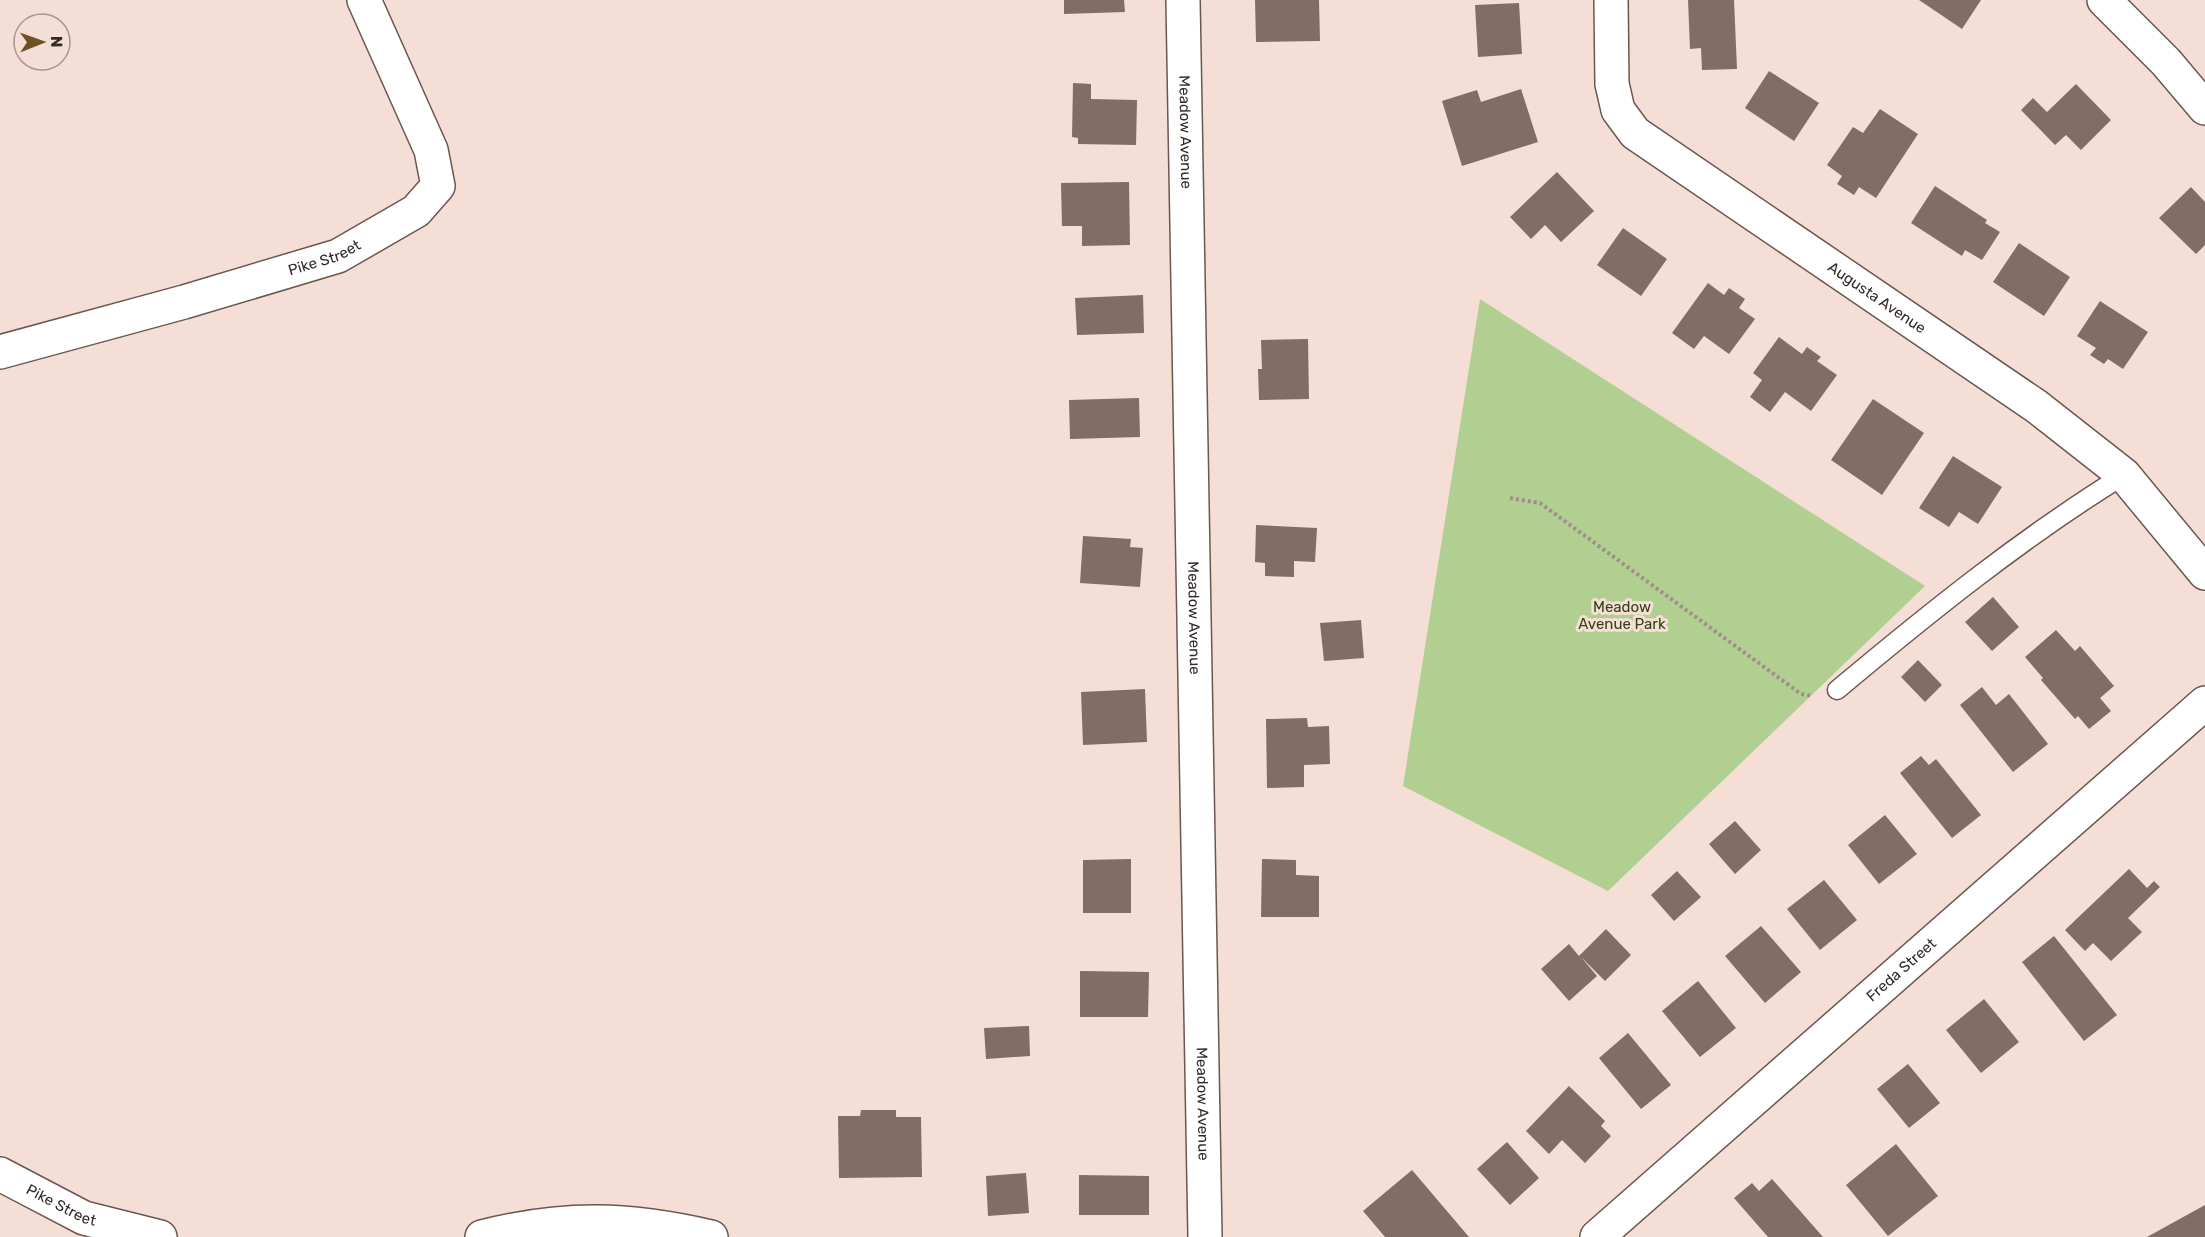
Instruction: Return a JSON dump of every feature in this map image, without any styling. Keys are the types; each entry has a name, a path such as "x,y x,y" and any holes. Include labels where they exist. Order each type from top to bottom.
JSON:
{"street":[{"name":"Pike Street","path":"0,352 184,302 338,256 416,211 438,186 431,150 364,0"},
{"name":"Meadow Avenue","path":"1183,0 1205,1237"},
{"name":"Augusta Avenue","path":"1611,0 1612,84 1618,110 1635,133 2036,406 2124,475 2205,573"},
{"path":"2103,0 2166,62 2205,108"},
{"name":"Freda Street","path":"1597,1237 2205,703"},
{"name":"Pike Street","path":"0,1174 84,1218 160,1237"},
{"path":"482,1237 520,1227 599,1220 674,1228 711,1237"}],"lane":[{"path":"1837,690 1937,606 2078,504 2124,475"}],"path":[{"path":"1510,498 1540,503 1801,694 1822,698 1837,690"}],"green space":[{"name":"Meadow Avenue Park","path":"1480,299 1925,586 1608,891 1403,786"}],"building":[{"path":"1064,0 1124,0 1125,12 1064,14"},
{"path":"1255,0 1319,0 1320,41 1256,42"},
{"path":"1688,0 1734,0 1737,69 1702,70 1701,48 1690,49"},
{"path":"1919,0 1981,0 1962,29"},
{"path":"1519,3 1522,54 1478,57 1475,5"},
{"path":"1769,71 1819,103 1794,141 1745,108"},
{"path":"1073,83 1091,84 1091,99 1137,100 1136,145 1078,144 1078,138 1072,137"},
{"path":"2076,84 2111,120 2081,150 2066,135 2055,145 2021,110 2033,98 2047,112"},
{"path":"1521,89 1538,142 1462,166 1442,101 1477,90 1481,102"},
{"path":"1880,109 1918,134 1876,198 1859,187 1854,195 1837,184 1842,176 1827,165 1853,127 1863,133"},
{"path":"1557,172 1594,211 1561,242 1545,225 1531,239 1510,217"},
{"path":"1129,182 1130,245 1082,246 1082,226 1062,226 1061,183"},
{"path":"1935,186 1987,220 1985,223 2000,232 1982,260 1965,250 1962,256 1911,223"},
{"path":"2191,187 2205,202 2205,245 2196,254 2159,218"},
{"path":"1623,228 1667,259 1641,296 1597,265"},
{"path":"2019,243 2070,277 2044,316 1993,282"},
{"path":"1708,283 1724,295 1729,288 1745,299 1739,308 1755,319 1729,354 1704,336 1694,349 1672,333"},
{"path":"1143,295 1144,333 1077,335 1075,298"},
{"path":"2100,301 2148,332 2123,369 2108,359 2104,364 2090,355 2096,348 2077,336"},
{"path":"1779,337 1802,354 1807,347 1821,357 1817,361 1837,375 1811,411 1785,392 1770,412 1750,397 1762,380 1753,373"},
{"path":"1308,339 1309,399 1259,400 1258,369 1262,369 1261,340"},
{"path":"1139,398 1140,437 1070,439 1069,400"},
{"path":"1873,399 1924,433 1882,495 1831,460"},
{"path":"1953,456 2002,487 1978,524 1959,512 1949,527 1919,508"},
{"path":"1256,525 1317,528 1315,562 1294,561 1294,577 1265,576 1265,563 1255,562"},
{"path":"1083,536 1131,539 1130,547 1143,548 1140,587 1080,583"},
{"path":"1993,597 2019,627 1992,651 1965,622"},
{"path":"1361,620 1364,658 1324,661 1320,623"},
{"path":"2056,630 2075,651 2080,646 2114,686 2100,698 2111,711 2089,729 2078,716 2075,719 2041,680 2043,678 2025,657"},
{"path":"1918,660 1942,685 1925,702 1901,677"},
{"path":"1982,687 1996,705 2009,694 2048,744 2013,772 1960,705"},
{"path":"1145,689 1147,742 1083,745 1081,692"},
{"path":"1307,718 1308,727 1329,726 1330,764 1304,765 1304,787 1267,788 1266,719"},
{"path":"1921,756 1929,765 1936,759 1981,815 1952,838 1900,773"},
{"path":"1885,815 1917,854 1879,884 1848,845"},
{"path":"1735,821 1761,850 1735,874 1709,844"},
{"path":"1131,859 1131,913 1083,913 1083,860"},
{"path":"1262,859 1296,860 1296,875 1319,876 1319,917 1261,917"},
{"path":"2129,869 2147,888 2154,881 2160,887 2128,918 2142,932 2111,961 2093,943 2085,951 2065,930"},
{"path":"1677,871 1701,897 1674,921 1651,895"},
{"path":"1824,880 1857,920 1820,950 1787,909"},
{"path":"1761,926 1801,972 1765,1003 1725,956"},
{"path":"1606,929 1631,955 1605,981 1581,957 1597,976 1569,1001 1541,969 1569,944 1579,956"},
{"path":"2054,936 2117,1015 2084,1041 2022,962"},
{"path":"1080,971 1149,972 1148,1017 1080,1017"},
{"path":"1698,981 1736,1028 1700,1057 1662,1011"},
{"path":"1984,999 2019,1042 1981,1073 1946,1030"},
{"path":"1029,1026 1030,1056 986,1059 984,1028"},
{"path":"1628,1033 1671,1085 1641,1109 1599,1058"},
{"path":"1908,1064 1940,1103 1909,1128 1877,1089"},
{"path":"1569,1086 1605,1121 1601,1126 1611,1136 1585,1163 1562,1140 1549,1154 1526,1131"},
{"path":"861,1110 896,1110 896,1117 921,1117 922,1177 839,1178 838,1116 860,1116"},
{"path":"1507,1142 1539,1178 1510,1205 1477,1169"},
{"path":"1896,1144 1938,1196 1888,1236 1846,1185"},
{"path":"1412,1170 1469,1237 1385,1237 1363,1211"},
{"path":"1026,1173 1029,1213 988,1216 986,1176"},
{"path":"1079,1175 1149,1176 1149,1215 1079,1215"},
{"path":"1772,1179 1823,1237 1768,1237 1734,1198 1752,1183 1759,1191"},
{"path":"2205,1205 2205,1237 2147,1237"}]}
